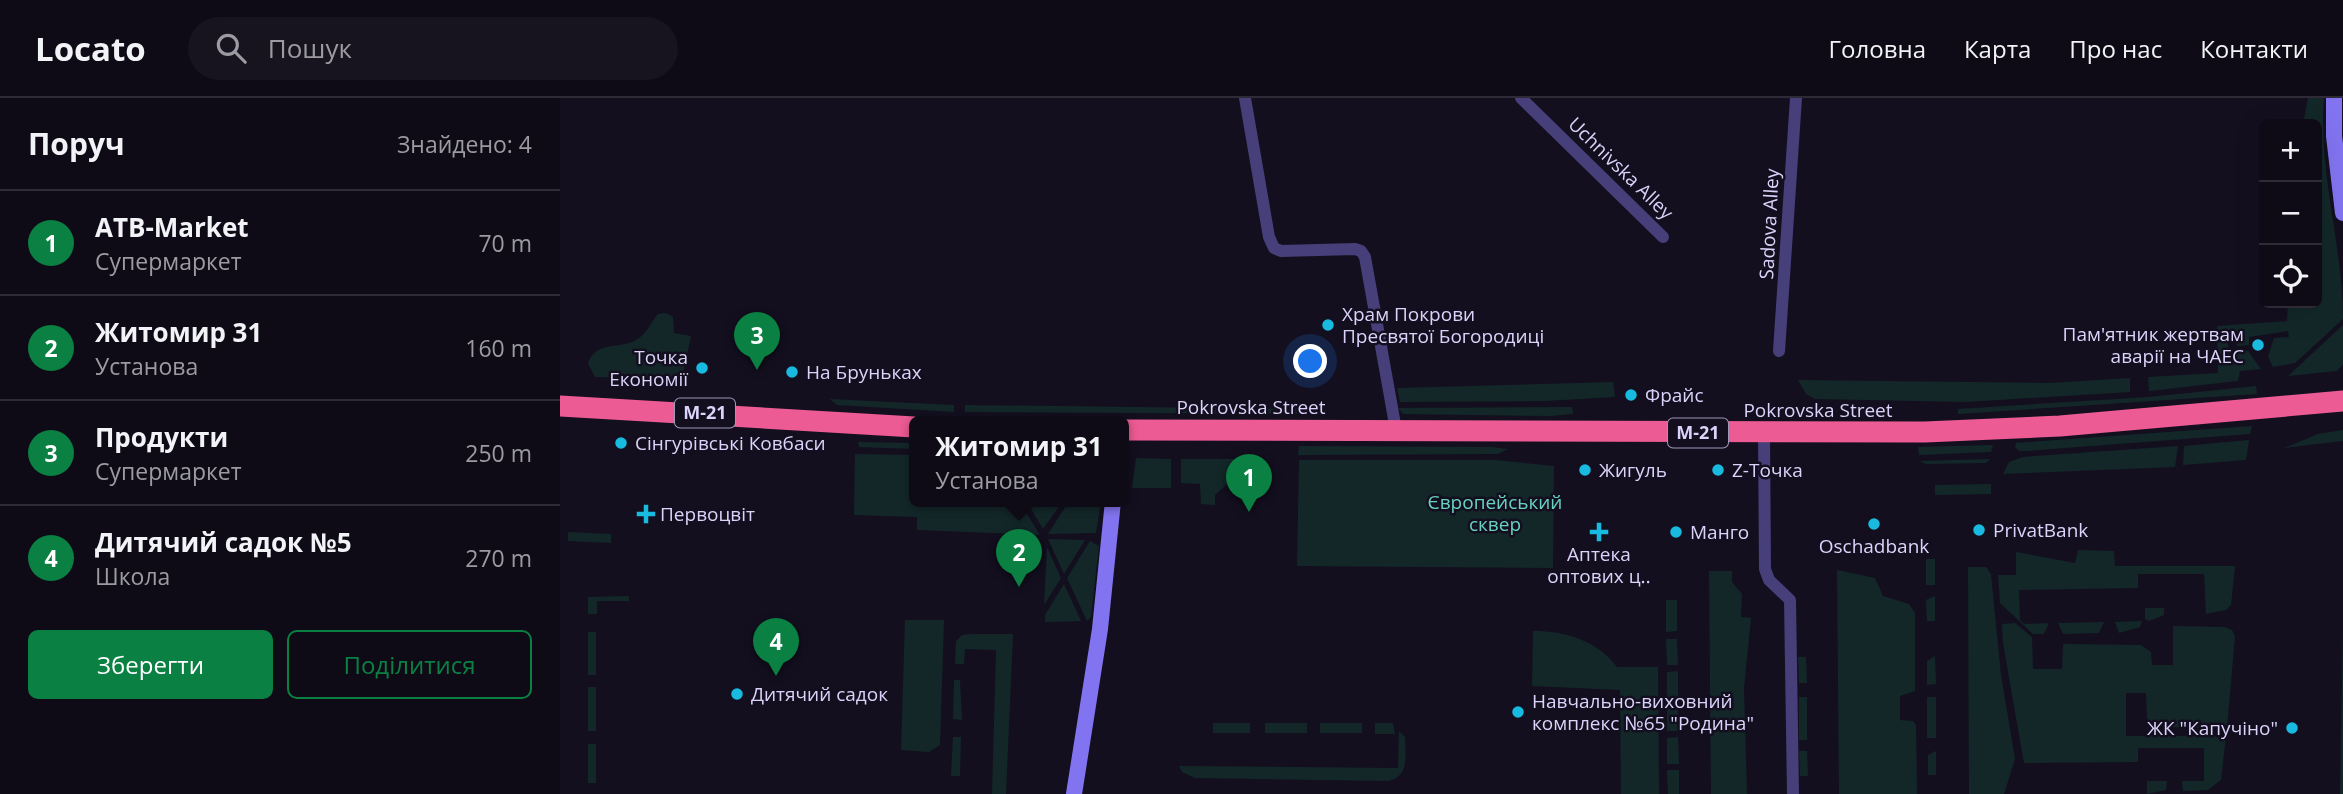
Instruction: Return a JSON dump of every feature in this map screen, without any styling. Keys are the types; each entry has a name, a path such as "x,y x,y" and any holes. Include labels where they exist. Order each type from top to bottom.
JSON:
{"highway":[{"name":"Pokrovska Street","path":"1129,430 1925,432 2060,426 2343,401"},
{"name":"М-21","path":"560,406 909,427"}],"street":[{"path":"1245,98 1269,237 1274,248 1281,251 1355,249 1362,251 1366,257 1396,430"},
{"name":"Uchnivska Alley","path":"1521,98 1663,237"},
{"name":"Sadova Alley","path":"1779,351 1796,98"},
{"path":"2334,98 2334,136 2343,213"},
{"path":"1764,432 1765,569 1769,580 1790,600 1793,794"},
{"path":"1074,794 1100,629 1112,507"}],"green space":[{"path":"2308,98 2324,98 2324,153 2339,264 2343,319 2295,363 2273,367 2268,357 2274,338 2289,337 2288,331 2249,337 2249,345 2237,346 2236,338 2226,338 2229,349 2248,351 2261,369 2240,371 2238,381 2149,391 2148,377 2218,373 2217,326 2287,321 2288,308 2322,308 2322,119 2304,119"},
{"path":"666,313 673,317 674,333 691,336 682,379 595,377 588,363 597,351 640,338 658,314"},
{"path":"2343,325 2343,364 2337,371 2288,376"},
{"path":"2130,378 2130,392 1966,402 1815,399 1806,394 1798,380 2049,383"},
{"path":"1613,382 1615,397 1545,401 1400,402 1397,388"},
{"path":"2256,386 2257,394 1958,414 1958,409 2149,397"},
{"path":"830,399 954,405 954,412 837,405"},
{"path":"965,405 1293,409 1304,405 1301,414 965,412"},
{"path":"1572,407 1573,414 1551,416 1403,414 1398,408"},
{"path":"2252,426 2250,434 2026,451 2019,451 2015,447 2016,443"},
{"path":"2343,430 2343,441 2284,448 2318,434"},
{"path":"2249,440 2246,460 2183,465 2184,446"},
{"path":"858,442 909,443 909,449 859,447"},
{"path":"1993,445 1991,452 1919,455 1918,447"},
{"path":"1299,446 1508,449 1498,454 1298,455"},
{"path":"2178,446 2175,467 2003,474 2009,462 2023,457"},
{"path":"855,454 909,455 909,507 1023,507 1040,535 917,530 917,517 854,515"},
{"path":"1136,458 1171,459 1171,488 1132,488"},
{"path":"1181,459 1235,459 1234,477 1228,477 1227,484 1215,495 1215,505 1201,504 1200,484 1181,483"},
{"path":"1990,459 1986,463 1926,464 1920,461"},
{"name":"Європейський сквер","path":"1299,460 1496,460 1554,466 1553,568 1297,566"},
{"path":"1991,484 1991,494 1935,495 1935,485"},
{"path":"1030,507 1059,507 1043,529"},
{"path":"1065,507 1100,507 1096,533 1048,534"},
{"path":"568,532 611,534 611,543 568,541"},
{"path":"1048,539 1085,540 1064,574"},
{"path":"1090,541 1099,546 1091,617 1087,621 1067,578"},
{"path":"1047,547 1061,578 1044,605"},
{"path":"2078,550 2114,551 2115,566 2235,566 2231,605 2226,610 2206,614 2204,574 2138,574 2138,588 2019,590 2020,620 2024,624 2049,623 2044,634 2033,634 2000,603 1998,575 2016,575 2016,552 2075,563"},
{"path":"1926,559 1935,559 1935,585 1926,585"},
{"path":"1968,567 1986,567 1991,574 2001,675 2015,759 2004,794 1969,794"},
{"path":"1837,570 1875,578 1883,596 1909,604 1915,613 1915,691 1900,696 1900,720 1913,721 1916,725 1917,794 1839,794"},
{"path":"1709,571 1732,571 1732,582 1742,594 1741,617 1751,618 1744,688 1747,794 1711,794"},
{"path":"1064,584 1081,621 1045,622 1045,615"},
{"path":"629,596 629,601 597,601 597,614 588,614 588,597"},
{"path":"1935,596 1935,621 1927,621 1926,600"},
{"path":"1666,600 1677,600 1677,631 1666,632"},
{"path":"2145,608 2164,608 2164,615 2149,621 2145,619"},
{"path":"905,620 944,620 940,745 929,752 901,750"},
{"path":"2142,621 2140,627 2119,633 2115,622"},
{"path":"2104,622 2099,633 2063,634 2058,623"},
{"path":"2015,623 2032,637 2033,669 2062,669 2063,644 2141,645 2151,652 2152,665 2173,665 2173,626 2224,627 2232,630 2235,636 2227,728 2154,727 2147,719 2146,693 2126,693 2126,736 2226,736 2221,780 2208,790 2183,791 2182,781 2204,781 2204,748 2138,748 2138,762 2024,763 2003,643 2002,624"},
{"path":"2343,629 2343,794 2340,794"},
{"path":"1533,631 1580,639 1600,650 1617,667 1658,667 1659,794 1621,794 1620,690 1532,686"},
{"path":"588,632 596,632 596,675 588,675"},
{"path":"1013,634 1006,794 992,794 996,650 965,649 964,664 955,664 956,641 962,635"},
{"path":"1666,639 1677,639 1678,665 1667,665"},
{"path":"1935,656 1936,684 1927,685 1927,661"},
{"path":"1798,657 1806,657 1807,683 1799,683"},
{"path":"1678,671 1678,697 1667,698 1667,672"},
{"path":"954,680 960,680 962,720 953,719"},
{"path":"588,687 596,687 596,731 588,731"},
{"path":"1799,697 1807,697 1807,740 1799,740"},
{"path":"1927,697 1936,697 1936,738 1927,738"},
{"path":"1667,704 1678,704 1678,731 1667,731"},
{"path":"1213,723 1250,723 1250,733 1213,733"},
{"path":"1265,723 1307,723 1307,733 1265,733"},
{"path":"1320,723 1362,723 1362,733 1320,733"},
{"path":"1375,723 1393,723 1395,734 1375,734"},
{"path":"1399,731 1405,737 1405,764 1400,774 1389,781 1195,778 1182,772 1179,766 1398,768"},
{"path":"953,737 961,737 960,776 951,776"},
{"path":"1678,737 1679,764 1667,764 1667,738"},
{"path":"588,744 596,744 596,783 588,783"},
{"path":"1799,751 1807,751 1808,776 1800,776"},
{"path":"1936,751 1936,775 1928,775 1928,755"},
{"path":"1667,770 1679,770 1679,794 1668,794"},
{"path":"2147,781 2167,781 2166,790 2147,794"}],"place":[{"name":"Храм Покрови Пресвятої Богородиці","path":"1328,325"},
{"name":"Пам'ятник жертвам аварії на ЧАЕС","path":"2258,345"},
{"name":"Точка Економії","path":"702,368"},
{"name":"Продукти","path":"757,370"},
{"name":"На Бруньках","path":"792,372"},
{"name":"Фрайс","path":"1631,395"},
{"name":"Сінгурівські Ковбаси","path":"621,443"},
{"name":"Жигуль","path":"1585,470"},
{"name":"Z-Точка","path":"1718,470"},
{"name":"ATB-Market","path":"1249,512"},
{"name":"Первоцвіт","path":"646,514"},
{"name":"Oschadbank","path":"1874,524"},
{"name":"PrivatBank","path":"1979,530"},
{"name":"Аптека оптових ц‥","path":"1599,532"},
{"name":"Манго","path":"1676,532"},
{"name":"Житомир 31","path":"1019,587"},
{"name":"Дитячий садок №5","path":"776,676"},
{"name":"Дитячий садок","path":"737,694"},
{"name":"Навчально-виховний комплекс №65 \"Родина\"","path":"1518,712"},
{"name":"ЖК \"Капучіно\"","path":"2292,728"}]}
